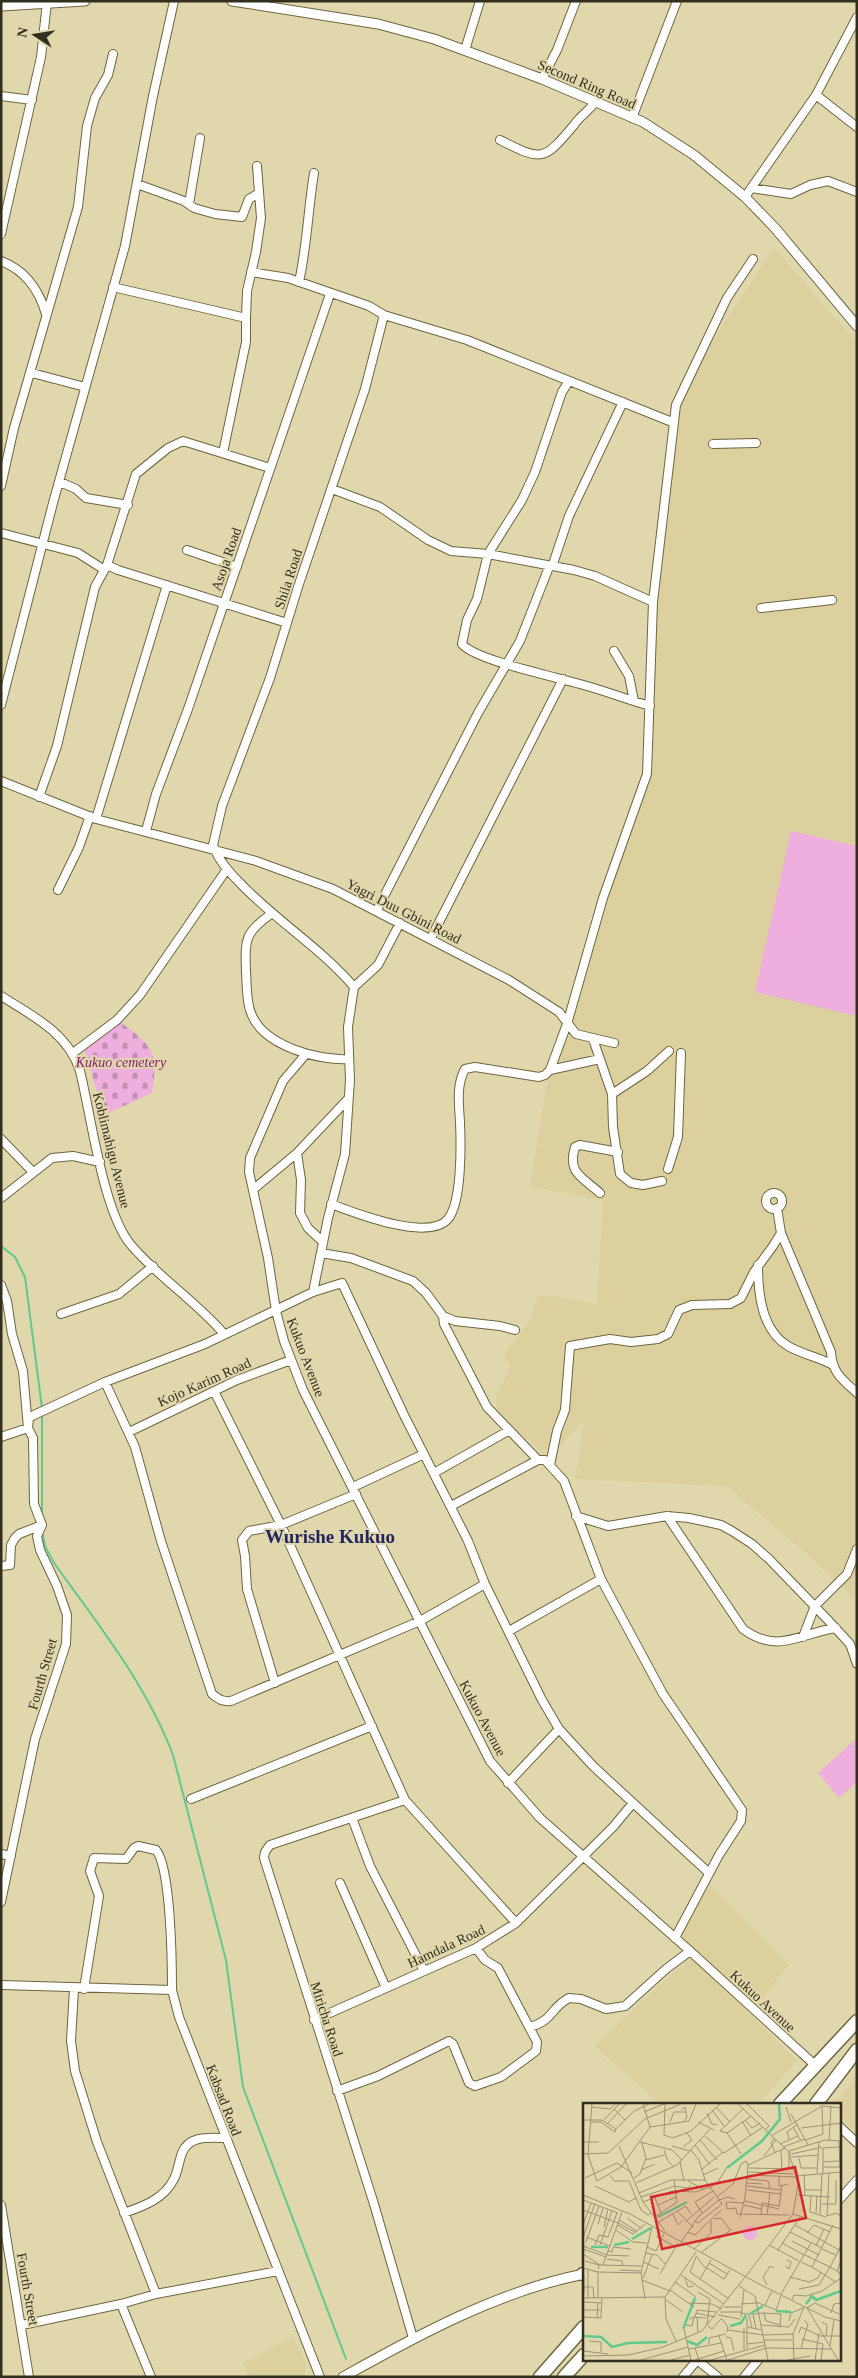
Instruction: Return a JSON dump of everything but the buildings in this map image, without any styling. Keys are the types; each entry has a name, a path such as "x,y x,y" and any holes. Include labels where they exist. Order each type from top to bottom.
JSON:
{"highway":[{"path":"781,2103 857,2021"},
{"path":"817,2103 857,2050"},
{"path":"540,2377 583,2327"},
{"path":"564,2377 583,2356"}],"street":[{"path":"1,6 85,1"},
{"path":"1,705 85,387 125,246 153,96 174,1"},
{"name":"Second Ring Road","path":"232,1 378,24 465,50 542,79 654,129 694,155 745,197 775,228 857,326"},
{"path":"465,50 480,1"},
{"path":"542,79 560,43 576,1"},
{"path":"632,118 676,1"},
{"path":"1,234 4,212 41,57 48,2"},
{"path":"745,197 816,95 857,17"},
{"path":"1,486 14,428 32,373 78,207 87,126 95,98 108,75 113,54"},
{"path":"816,95 857,127"},
{"path":"1,96 32,100"},
{"path":"500,140 527,153 542,155 552,151 578,119 587,114 595,102"},
{"path":"189,204 200,138"},
{"path":"223,452 246,342 247,291 260,224 257,166"},
{"path":"299,282 306,246 308,207 314,173"},
{"path":"751,188 790,194 810,185 828,181 857,192"},
{"path":"137,184 189,204 194,208 215,214 242,216 249,199 259,193"},
{"path":"332,1204 385,1222 424,1228 439,1225 447,1220 455,1201 460,1153 460,1085 465,1069 475,1067 539,1077 545,1075 550,1070 567,1024 603,898 647,774 653,602 672,422 680,391 697,356 727,298 752,259"},
{"path":"1,261 20,271 37,289 47,315"},
{"path":"251,272 299,282 369,306 384,315 466,340 672,422"},
{"path":"113,287 246,318"},
{"name":"Asoja Road","path":"146,831 156,794 188,709 330,294"},
{"name":"Shila Road","path":"215,849 214,839 222,806 266,690 366,389 384,315"},
{"path":"32,373 85,387"},
{"path":"569,381 562,392 540,457 522,500 488,554 477,599 467,620 462,640 465,648 507,665 563,679 650,706"},
{"path":"377,910 478,713 507,665 534,607 549,567 553,564 569,516 623,402"},
{"path":"40,797 57,746 94,587 105,567 128,505 136,474 177,442 187,441 270,468"},
{"path":"713,444 756,443"},
{"path":"60,482 76,489 86,498 128,505"},
{"path":"332,489 380,507 435,544 451,551 488,554 553,564 595,576 653,602"},
{"path":"1,533 43,545 60,547 105,567 224,602 287,623"},
{"path":"187,550 237,567"},
{"path":"58,890 93,817 167,585"},
{"path":"761,608 832,600"},
{"path":"614,650 629,676 634,701"},
{"path":"431,938 563,679"},
{"name":"Yagri Duu Gbini Road","path":"1,781 93,817 215,849 319,884 377,910 509,980 558,1012 576,1034 614,1042"},
{"path":"215,849 227,869 271,914 328,962 354,987"},
{"path":"73,1053 117,1020 140,995 227,869"},
{"path":"271,914 255,925 246,941 247,992 250,1012 255,1023 283,1044 306,1054 333,1060 350,1059"},
{"path":"313,1292 323,1242 345,1154 350,1059 348,1027 354,987 378,965 400,923"},
{"name":"Koblimahigu Avenue","path":"1,996 52,1028 73,1053 82,1081 111,1205 119,1226 130,1244 199,1307 224,1334"},
{"path":"593,1039 612,1094 613,1127 620,1174 631,1183 643,1185 662,1181"},
{"path":"612,1094 647,1071 669,1051"},
{"path":"668,1169 678,1137 681,1053"},
{"name":"Kukuo Avenue","path":"306,1054 283,1081 255,1143 249,1166 255,1188 276,1311 291,1360 303,1390 490,1762 540,1818 816,2066"},
{"path":"550,1070 600,1059"},
{"path":"255,1188 297,1153 348,1099"},
{"path":"1,1139 33,1172"},
{"path":"600,1193 573,1169 571,1162 575,1147 580,1145 618,1152"},
{"path":"297,1153 301,1180 300,1212 308,1228 323,1242"},
{"path":"1,1198 52,1158 62,1156 100,1162"},
{"path":"778,1208 781,1233 831,1352 832,1364 844,1383 857,1393"},
{"path":"550,1464 558,1430 566,1410 570,1346 610,1340 631,1342 658,1339 668,1334 679,1310 692,1305 730,1304 741,1298 758,1265 781,1233"},
{"path":"321,1253 351,1258 412,1281 426,1293 443,1316 444,1324 470,1371 474,1386 487,1407 503,1423 508,1431 538,1460"},
{"path":"758,1265 760,1300 775,1332 788,1346 832,1364"},
{"path":"61,1314 119,1294 153,1266"},
{"path":"1,1437 28,1428 29,1418 34,1415 105,1382 224,1334 313,1292 336,1283 343,1284 424,1454 451,1506 542,1700 559,1729 570,1743 709,1873"},
{"name":"Fourth Street","path":"1,1285 8,1301 12,1334 24,1371 28,1428 33,1438 34,1504 42,1525 37,1536 40,1550 58,1586 67,1615 66,1644 35,1738 1,1902"},
{"path":"443,1316 464,1324 500,1326 515,1330"},
{"name":"Kojo Karim Road","path":"129,1432 252,1374 291,1360"},
{"path":"105,1382 129,1432 161,1541 212,1694 224,1702 275,1683 420,1620 486,1584"},
{"path":"214,1391 281,1525 405,1800 516,1923"},
{"path":"434,1473 508,1431"},
{"path":"275,1683 247,1589 242,1540 249,1531 281,1525 424,1454"},
{"path":"451,1506 538,1460 545,1460 550,1464 564,1481 601,1579 663,1694 742,1810 741,1820 709,1873 675,1938"},
{"path":"576,1516 608,1526 667,1516 689,1518 721,1525 752,1544 815,1606 850,1644 857,1664"},
{"path":"667,1516 744,1629 758,1639 782,1642 822,1630 836,1628"},
{"path":"1,1566 10,1565 12,1545 19,1534 42,1525"},
{"path":"803,1637 815,1606 847,1574 857,1549"},
{"path":"509,1631 601,1579"},
{"path":"191,1799 372,1726"},
{"path":"508,1783 559,1729"},
{"name":"Miricha Road","path":"405,1800 270,1845 265,1852 264,1858 338,2091 413,2338"},
{"name":"Hamdala Road","path":"314,2020 476,1948 516,1923 633,1803"},
{"path":"352,1818 370,1866 424,1971"},
{"name":"Kabsad Road","path":"84,1989 99,1896 92,1879 91,1864 94,1858 126,1859 134,1848 138,1846 156,1850 165,1872 171,1942 172,1990 179,2017 320,2377"},
{"path":"1,1854 11,1856"},
{"path":"340,1883 386,1988"},
{"path":"338,2091 378,2076 449,2041 453,2044 469,2083 479,2086 500,2077 536,2050 537,2042 498,1968 485,1960 476,1948"},
{"path":"530,2027 545,2021 555,2008 569,1998 581,1999 606,2009 625,2006 666,1969 690,1951"},
{"path":"1,1985 84,1989 172,1990"},
{"path":"74,1988 71,2041 75,2071 97,2142 156,2294"},
{"path":"840,2127 857,2143"},
{"path":"124,2213 149,2204 168,2187 174,2180 182,2151 187,2145 199,2137 226,2138"},
{"path":"840,2199 857,2180"},
{"name":"Fourth Street","path":"1,2205 29,2377"},
{"path":"22,2325 121,2304 156,2294 278,2271"},
{"path":"343,2377 413,2338 472,2310 583,2274"},
{"path":"121,2304 151,2377"},
{"path":"683,2377 697,2360 718,2377"},
{"path":"744,2377 758,2360"}],"shaded area":[{"path":"774,248 857,343 857,1601 800,1548 726,1486 575,1479 585,1419 549,1458 497,1413 496,1396 511,1365 504,1354 529,1322 539,1294 597,1304 603,1201 530,1186 548,1077 607,883 644,773 652,571 673,399"},
{"path":"710,1885 789,1965 756,2006 679,1935"},
{"path":"692,1956 797,2061 759,2103 660,2103 594,2046"},
{"path":"857,2078 857,2133 840,2115 840,2103 834,2103"},
{"path":"293,2337 306,2363 305,2377 249,2377 243,2363"}],"green space":[{"path":"791,831 857,846 857,1016 755,992"},
{"name":"Kukuo cemetery","path":"120,1022 139,1037 151,1051 154,1068 152,1093 104,1115 84,1048"},
{"path":"857,1738 857,1782 839,1798 818,1773"}],"waterway":[{"path":"1,1246 15,1257 25,1277 42,1408"},
{"path":"42,1413 42,1516"},
{"path":"42,1531 45,1546 54,1563 135,1679 162,1729 173,1755 226,1960 243,2087 346,2359"}],"district":[{"name":"Wurishe Kukuo","path":"330,1536"}]}
